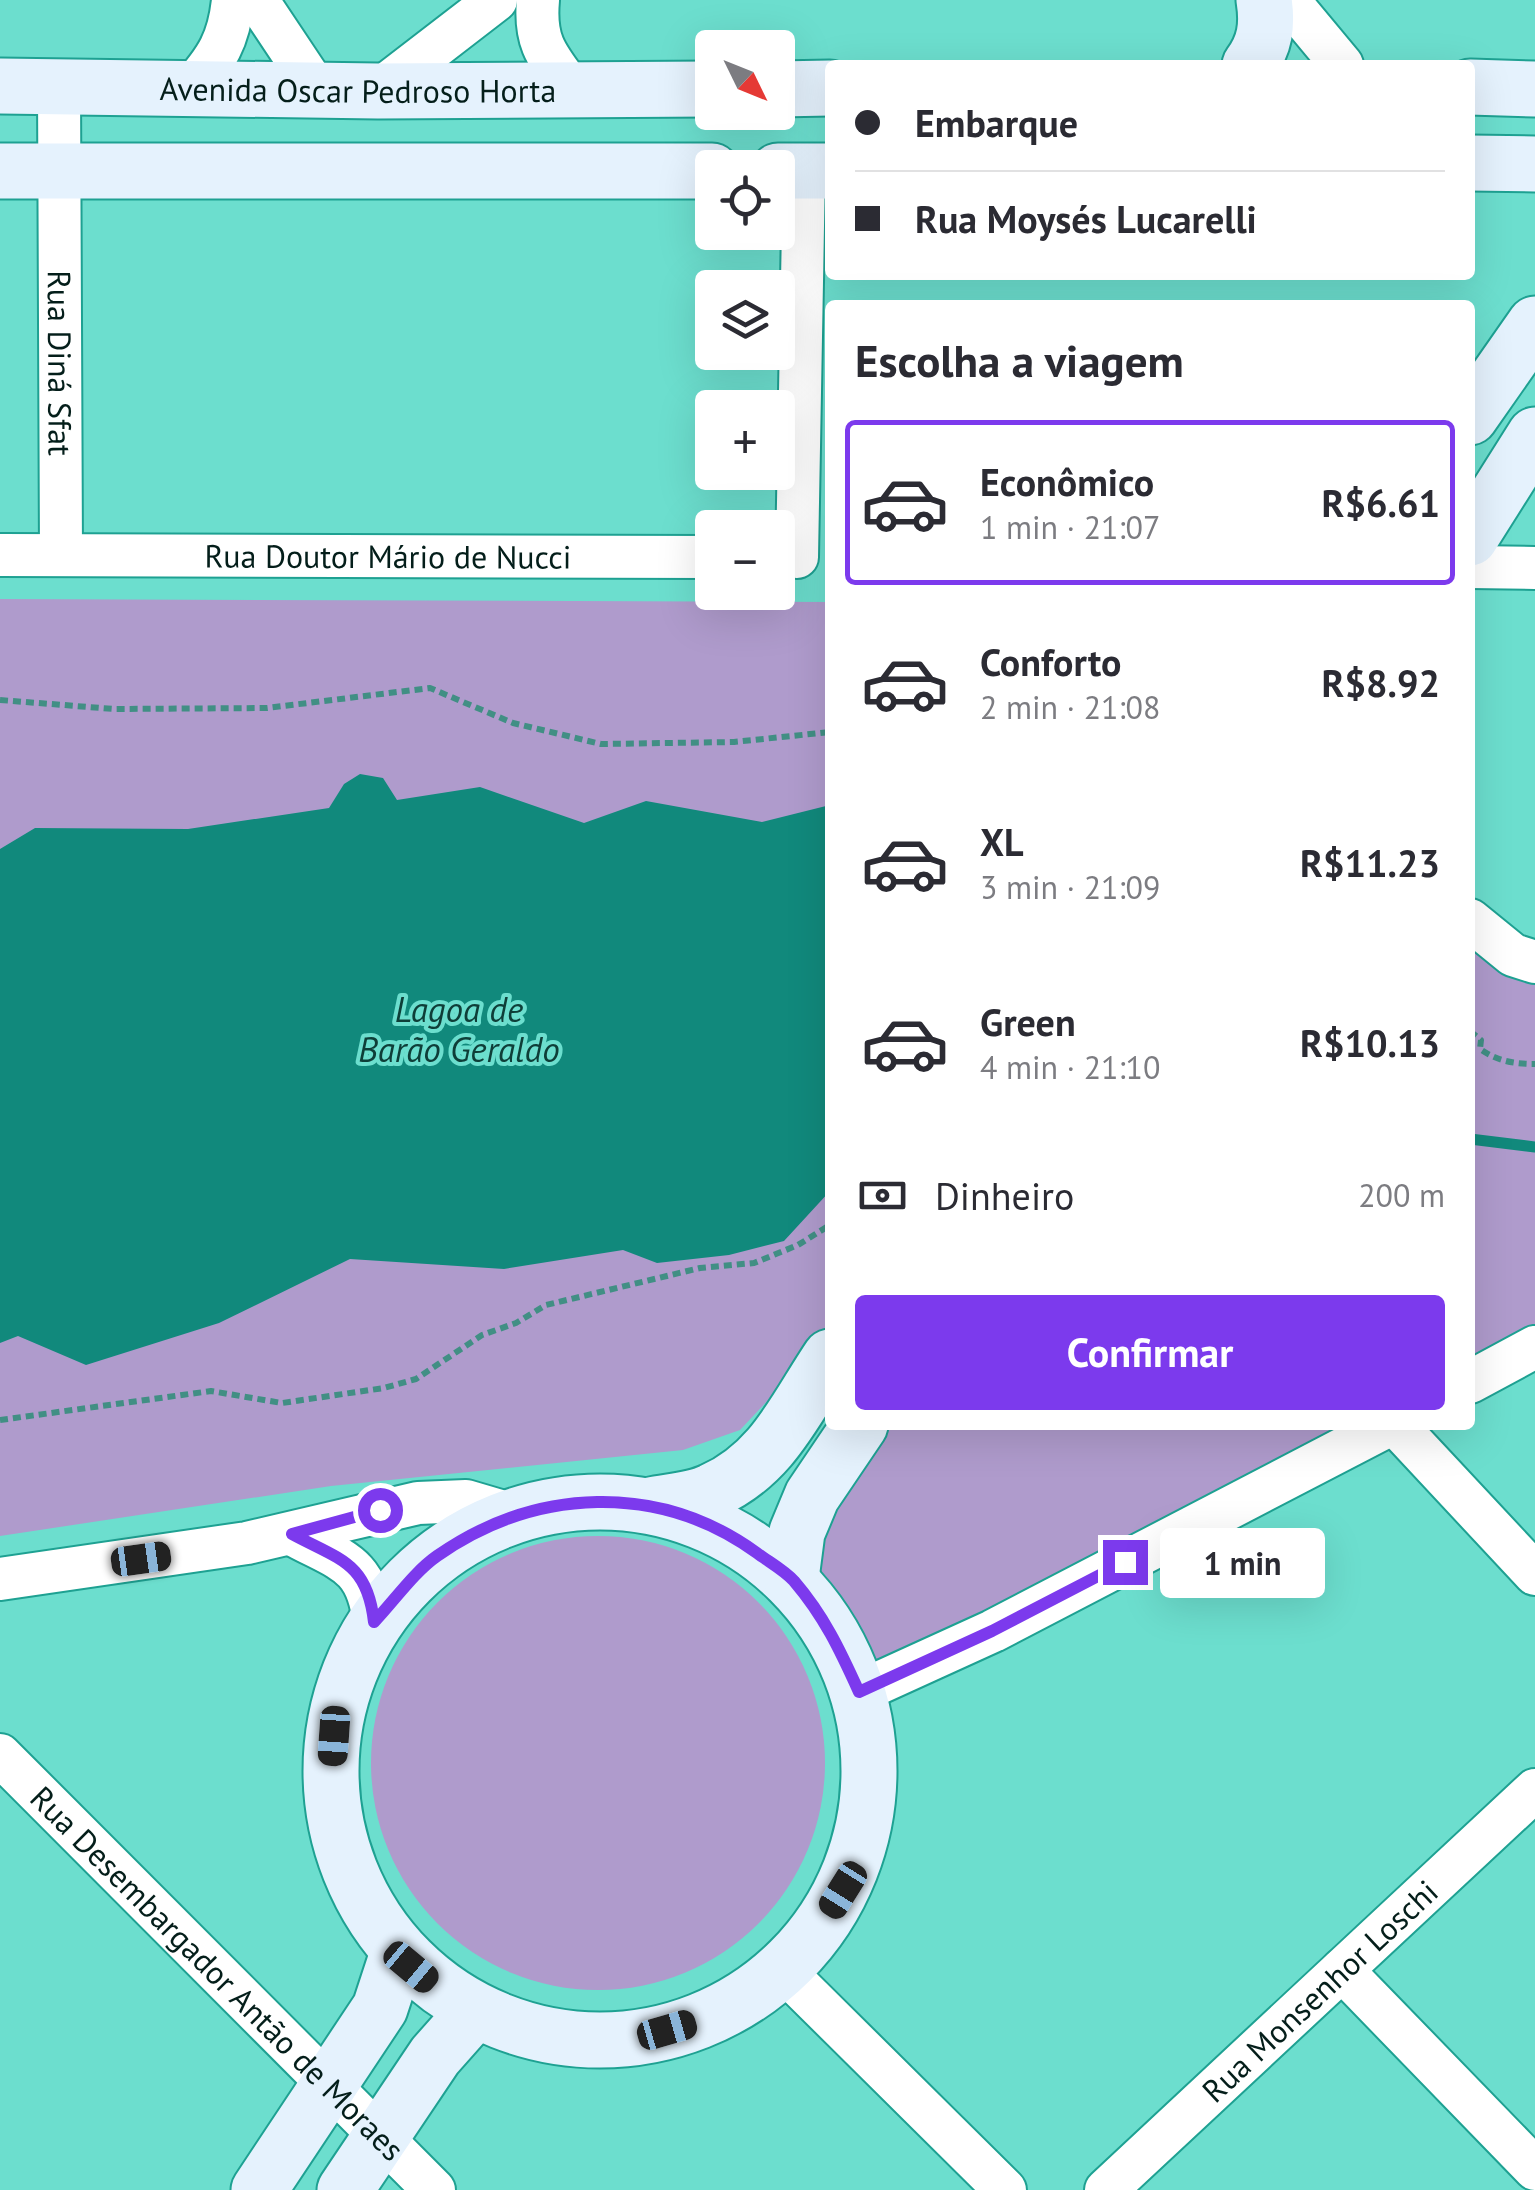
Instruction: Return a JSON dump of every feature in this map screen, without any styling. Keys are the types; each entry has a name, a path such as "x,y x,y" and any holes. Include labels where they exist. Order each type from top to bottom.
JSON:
{"main road":[{"path":"1253,60 1268,21 1264,0"},
{"name":"Avenida Oscar Pedroso Horta","path":"0,86 695,90"},
{"path":"1475,86 1535,89"},
{"path":"795,89 825,88"},
{"path":"0,172 695,172"},
{"path":"1475,410 1535,324"},
{"path":"1475,530 1535,435"},
{"path":"638,1494 726,1531 791,1578 832,1631 859,1692 869,1742 870,1792 861,1842 843,1890 817,1933 782,1970 714,2016 634,2040 552,2038 474,2012 441,1992 404,1960 351,1880 330,1797 337,1706 374,1622 435,1557 514,1514 638,1494 710,1493 756,1466 825,1365"},
{"path":"791,1578 798,1532 812,1496 857,1430"},
{"path":"260,2190 380,2008 404,1960"},
{"path":"345,2190 435,2056 474,2012"}],"street":[{"path":"190,89 213,63 230,30 233,0"},
{"path":"257,0 317,90"},
{"path":"378,91 496,0"},
{"path":"538,0 536,25 540,46 573,90"},
{"path":"1288,0 1338,60"},
{"name":"Rua Diná Sfat","path":"59,88 61,555"},
{"path":"801,557 804,171"},
{"name":"Rua Doutor Mário de Nucci","path":"0,555 695,556"},
{"path":"1475,567 1535,568"},
{"path":"1475,924 1514,955 1535,962"},
{"path":"1475,1379 1535,1347"},
{"path":"859,1692 992,1631 1382,1430"},
{"path":"1397,1430 1535,1574"},
{"path":"0,1579 292,1534 344,1518 418,1503 466,1501 514,1514"},
{"path":"292,1534 353,1567 364,1580 374,1622"},
{"name":"Rua Desembargador Antão de Moraes","path":"0,1755 434,2190"},
{"name":"Rua Monsenhor Loschi","path":"1106,2190 1535,1790"},
{"path":"782,1970 1006,2190"},
{"path":"1342,1970 1535,2169"}],"path":[{"path":"0,700 114,709 267,708 430,688 513,723 600,744 734,742 825,733"},
{"path":"1475,1033 1481,1040 1480,1050 1489,1056 1535,1064"},
{"path":"0,1420 211,1391 282,1402 384,1388 416,1378 482,1334 516,1323 546,1305 700,1268 754,1263 798,1245 825,1227"},
{"path":"404,1960 330,1797 374,1622 514,1514 571,1489 638,1494"},
{"path":"474,2012 547,2028 667,2030 782,1970 861,1842 859,1692 791,1578"}],"shaded area":[{"path":"0,599 695,602 695,610 795,610 795,602 825,602 825,1329 802,1364 740,1430 683,1450 331,1486 0,1536"},
{"path":"1475,923 1535,962 1535,1347 1475,1379"},
{"path":"858,1430 1379,1430 859,1692 832,1631 791,1578"},
{"path":"598,1536 642,1541 685,1553 724,1574 758,1603 787,1637 808,1676 820,1719 825,1763 820,1807 808,1850 787,1889 758,1923 724,1952 685,1973 642,1985 598,1990 554,1985 511,1973 472,1952 438,1923 409,1889 388,1850 376,1807 371,1763 376,1719 388,1676 409,1637 438,1603 472,1574 511,1553 554,1541"}],"water":[{"name":"Lagoa de Barão Geraldo","path":"360,774 383,778 397,800 480,787 584,823 646,801 762,822 825,806 825,1196 784,1241 729,1255 657,1263 623,1250 504,1269 350,1259 219,1323 86,1365 18,1336 0,1343 0,849 35,828 188,829 329,808 344,784"}],"waterway":[{"path":"1475,1140 1535,1147"}],"route":[{"path":"380,1510 292,1534 353,1567 364,1580 374,1622 435,1557 514,1514 582,1501 650,1505 726,1531 791,1578 832,1631 859,1692 992,1631 1125,1562"}]}
